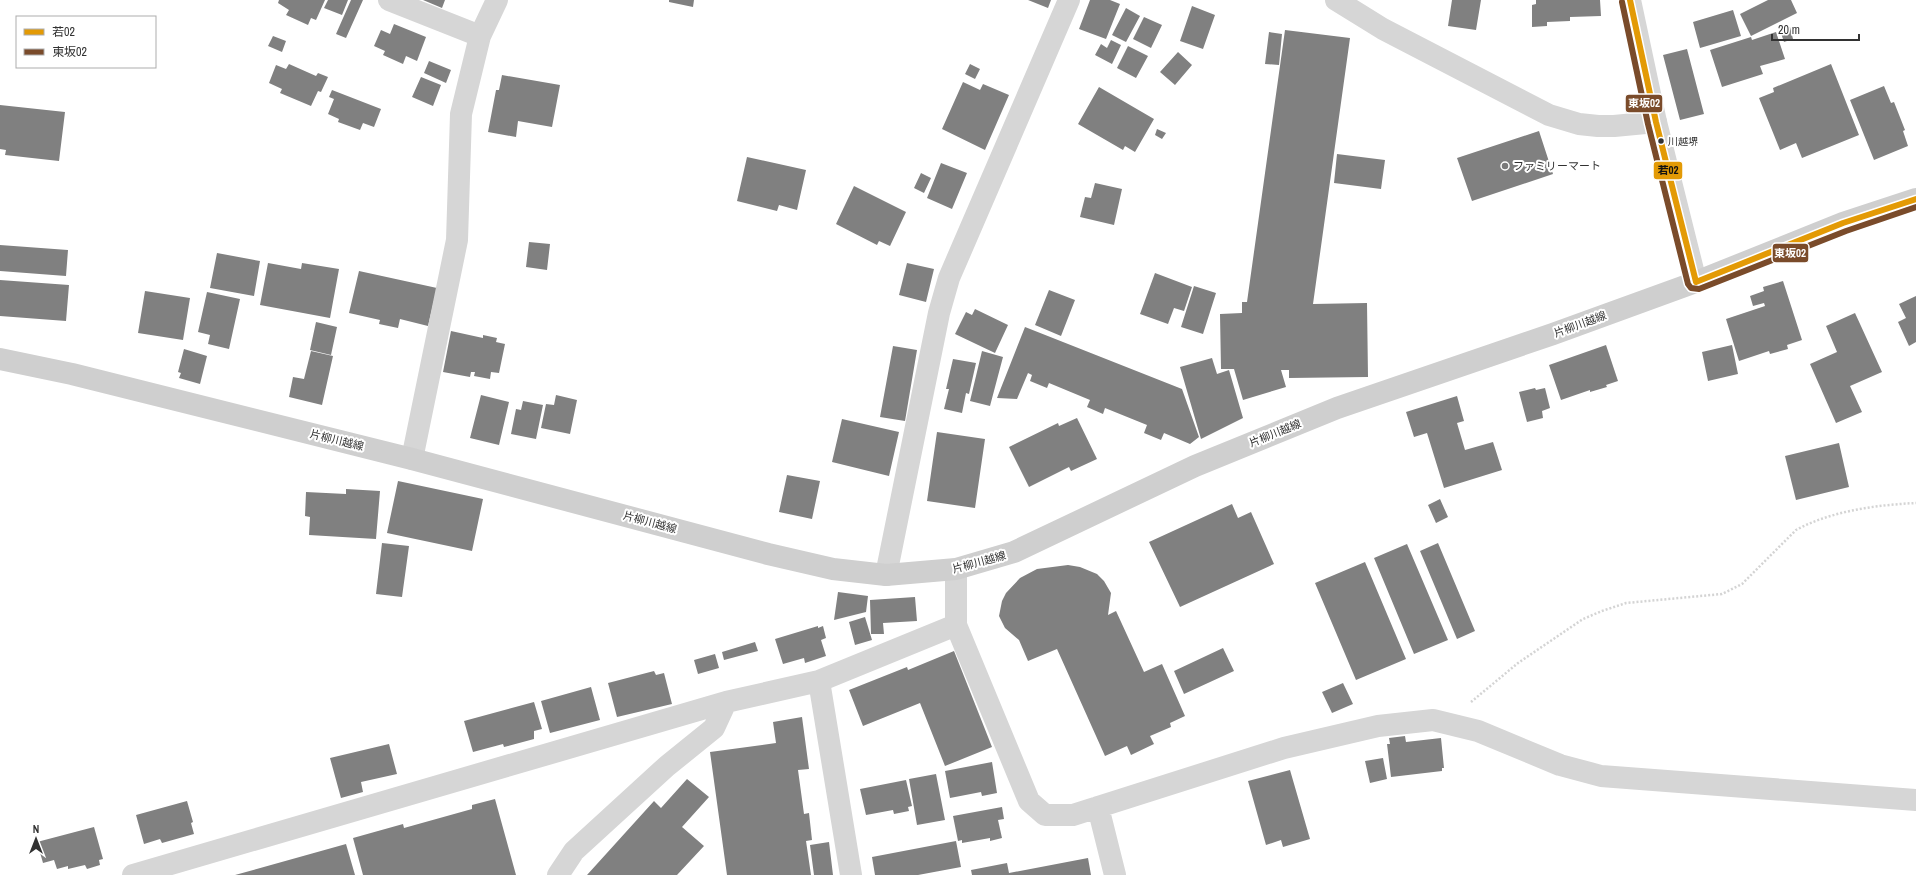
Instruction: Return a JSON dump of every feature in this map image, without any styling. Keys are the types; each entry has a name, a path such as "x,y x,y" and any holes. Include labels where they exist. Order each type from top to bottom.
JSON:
{"main road":[{"name":"片柳川越線","path":"0,359 80,375 412,459 776,556 833,569 886,575 956,569 1014,552 1196,466 1337,408 1553,334 1696,282 1843,223 1916,199"}],"street":[{"path":"389,0 480,36"},
{"path":"412,459 457,240 461,114 480,36 497,0"},
{"path":"886,575 940,313 949,278 1068,0"},
{"path":"1336,0 1383,29 1549,115 1579,124 1598,126 1656,122"},
{"path":"1630,0 1656,122 1696,282"},
{"path":"956,569 956,625 1029,801 1045,815 1073,815 1306,743 1378,726 1433,720 1478,731 1560,765 1601,776 1916,800"},
{"path":"133,875 726,702 819,681 956,625"},
{"path":"819,681 851,875"},
{"path":"558,875 574,851 667,766 714,728 726,702"},
{"path":"1098,807 1115,875"}],"path":[{"path":"1446,723 1518,663 1583,619 1602,610 1626,603 1722,594 1742,584 1796,530 1807,524 1870,508 1916,503"}],"building":[{"path":"279,0 325,0 316,20 311,18 308,25 286,15 289,10 278,3"},
{"path":"328,0 348,0 342,15 324,8"},
{"path":"351,0 363,0 346,38 336,34"},
{"path":"423,0 445,0 442,8"},
{"path":"669,0 694,0 693,7 669,2"},
{"path":"1028,0 1051,0 1048,8"},
{"path":"1090,0 1110,0 1120,4 1106,39 1079,29"},
{"path":"1452,0 1481,0 1476,30 1448,26"},
{"path":"1536,0 1600,0 1601,16 1570,17 1570,21 1547,22 1547,26 1532,27 1532,5 1536,4"},
{"path":"1768,0 1791,0 1797,13 1751,36 1740,14"},
{"path":"1192,6 1215,15 1203,49 1180,41"},
{"path":"1126,8 1140,16 1126,42 1112,35"},
{"path":"1733,10 1741,36 1700,48 1693,22"},
{"path":"1144,17 1162,25 1151,48 1133,39"},
{"path":"394,24 426,37 417,61 406,56 403,64 383,55 385,51 374,46 381,30 390,34"},
{"path":"1790,27 1793,39 1784,42 1780,30"},
{"path":"1285,30 1350,38 1313,304 1367,303 1368,377 1289,378 1289,370 1281,370 1286,387 1243,400 1234,369 1221,369 1220,314 1242,313 1242,302 1247,302"},
{"path":"1269,32 1282,34 1279,65 1265,64"},
{"path":"1776,32 1785,59 1760,66 1763,74 1722,87 1710,50 1751,37 1752,40"},
{"path":"273,36 286,41 282,52 268,46"},
{"path":"1111,40 1121,45 1112,64 1095,55 1101,44 1107,48"},
{"path":"1128,46 1148,56 1136,78 1117,68"},
{"path":"1687,49 1704,114 1680,120 1663,55"},
{"path":"1178,52 1192,65 1175,85 1160,72"},
{"path":"429,61 451,70 446,83 424,73"},
{"path":"289,64 316,76 318,73 328,77 321,92 318,91 311,106 280,93 282,89 269,83 276,65 286,69"},
{"path":"970,64 980,69 975,79 965,74"},
{"path":"1831,64 1859,135 1802,158 1796,143 1780,150 1759,98 1774,92 1773,88"},
{"path":"502,75 560,85 552,127 518,121 516,137 488,132 496,90 499,90"},
{"path":"421,77 441,85 433,106 412,97"},
{"path":"963,82 980,90 983,84 1009,95 985,150 942,129"},
{"path":"1884,86 1891,103 1894,102 1905,130 1903,131 1908,146 1874,160 1850,100"},
{"path":"1099,87 1154,119 1135,152 1125,146 1123,150 1078,124"},
{"path":"332,90 381,109 374,127 363,123 360,130 338,122 339,119 328,114 334,99 329,97"},
{"path":"0,105 65,112 59,161 5,155 6,150 0,149"},
{"path":"1157,129 1166,133 1162,139 1155,135"},
{"name":"ファミリーマート","path":"1539,131 1553,174 1472,201 1457,158"},
{"path":"1337,154 1385,160 1381,189 1334,183"},
{"path":"747,157 806,170 797,210 779,205 777,211 737,201"},
{"path":"941,163 967,173 952,209 927,198"},
{"path":"921,173 931,178 924,193 914,188"},
{"path":"1095,183 1122,189 1114,225 1080,217 1085,197 1091,198"},
{"path":"854,186 906,212 890,246 879,241 877,245 836,224"},
{"path":"529,242 550,244 547,270 526,267"},
{"path":"0,245 68,250 66,276 0,271"},
{"path":"217,253 260,261 254,296 210,288"},
{"path":"268,263 301,269 302,263 339,269 330,318 260,305"},
{"path":"907,263 934,269 926,302 899,295"},
{"path":"359,271 437,288 428,326 400,319 398,328 379,324 380,320 349,313"},
{"path":"1155,273 1192,287 1184,311 1174,308 1168,324 1140,314"},
{"path":"0,280 69,285 66,321 0,316"},
{"path":"1783,281 1802,340 1787,345 1788,349 1770,354 1769,351 1739,361 1726,319 1765,306 1764,303 1753,306 1750,296 1764,291 1763,287"},
{"path":"1194,286 1216,293 1203,334 1181,327"},
{"path":"1049,290 1075,300 1061,336 1035,325"},
{"path":"145,291 190,298 183,340 138,333"},
{"path":"207,292 240,299 229,349 208,344 210,335 198,332"},
{"path":"1916,296 1916,342 1909,346 1898,322 1906,318 1899,304"},
{"path":"975,309 1008,325 995,353 955,334 966,312 972,315"},
{"path":"1855,313 1882,372 1850,386 1862,412 1836,423 1810,364 1837,352 1826,326"},
{"path":"316,322 337,327 331,355 310,350"},
{"path":"1025,327 1182,389 1199,437 1190,444 1164,433 1161,440 1144,433 1147,425 1105,408 1103,414 1087,407 1090,400 1049,383 1047,388 1030,381 1032,375 1028,373 1017,399 997,398"},
{"path":"451,331 483,338 483,335 497,338 496,342 505,344 499,373 491,372 490,379 474,376 475,372 471,372 470,377 443,372"},
{"path":"1606,345 1618,381 1606,385 1607,387 1590,392 1590,390 1561,400 1549,365"},
{"path":"1732,345 1738,374 1708,381 1702,352"},
{"path":"893,346 917,350 905,421 880,417"},
{"path":"184,349 207,356 200,384 179,378 181,373 178,372"},
{"path":"311,351 333,356 322,405 289,397 293,377 304,379"},
{"path":"982,351 1003,357 990,406 970,401"},
{"path":"1212,358 1217,374 1229,370 1243,418 1201,439 1180,367"},
{"path":"953,359 976,363 969,394 966,393 962,413 944,409 949,389 946,389"},
{"path":"1535,388 1536,390 1545,388 1550,408 1542,411 1543,418 1527,422 1519,392"},
{"path":"481,395 509,402 499,445 470,438"},
{"path":"556,395 577,400 570,434 541,428 546,404 554,405"},
{"path":"1457,396 1464,421 1457,423 1465,450 1493,442 1502,470 1444,488 1427,433 1414,437 1406,412"},
{"path":"523,401 543,405 536,439 511,434 516,409 521,410"},
{"path":"1077,418 1097,459 1071,471 1069,467 1029,487 1009,447 1058,423 1059,426"},
{"path":"842,419 899,432 889,476 832,462"},
{"path":"937,432 985,439 975,508 927,501"},
{"path":"1839,443 1849,487 1796,500 1785,456"},
{"path":"787,475 820,481 812,519 779,512"},
{"path":"398,481 483,499 472,551 387,533"},
{"path":"346,489 380,491 376,539 309,535 310,517 305,516 306,492 346,494"},
{"path":"1440,499 1448,517 1436,523 1428,505"},
{"path":"1232,504 1238,518 1251,512 1274,564 1180,607 1149,542"},
{"path":"382,543 409,546 402,597 376,594"},
{"path":"1438,543 1475,631 1457,639 1420,551"},
{"path":"1407,544 1448,640 1414,654 1374,558"},
{"path":"1365,562 1406,659 1356,680 1315,583"},
{"path":"1068,565 1080,567 1097,574 1104,581 1111,593 1108,615 1116,611 1144,672 1162,664 1185,716 1170,723 1171,727 1150,736 1154,744 1131,755 1127,746 1105,756 1057,649 1028,661 1019,640 1005,628 999,616 1002,601 1006,593 1020,578 1037,569"},
{"path":"838,592 868,596 866,612 834,620"},
{"path":"915,597 917,621 883,623 884,634 871,634 870,600"},
{"path":"865,617 872,640 855,645 849,622"},
{"path":"818,626 818,628 823,626 826,638 821,640 826,656 805,663 804,658 783,664 775,639"},
{"path":"755,642 758,651 724,660 722,652"},
{"path":"1223,648 1234,671 1184,694 1174,671"},
{"path":"954,651 992,747 945,766 920,703 863,726 849,690 907,667 908,670"},
{"path":"715,654 719,668 698,674 694,660"},
{"path":"654,671 656,675 664,673 672,704 617,717 608,683"},
{"path":"1343,683 1353,704 1332,713 1322,692"},
{"path":"591,687 600,720 550,733 541,701"},
{"path":"534,702 542,729 534,731 534,739 504,747 503,744 473,752 464,721"},
{"path":"802,717 809,769 798,770 804,814 809,813 812,840 806,841 811,875 727,875 710,752 776,743 773,722"},
{"path":"1405,736 1406,742 1441,738 1444,768 1442,768 1442,771 1391,777 1387,744 1390,744 1389,738"},
{"path":"389,744 397,774 361,782 363,792 341,798 330,758"},
{"path":"1383,758 1387,779 1370,783 1365,761"},
{"path":"992,762 997,793 982,796 981,792 950,798 945,771"},
{"path":"1290,770 1310,839 1283,847 1281,840 1266,845 1248,781"},
{"path":"936,774 945,820 917,825 909,779"},
{"path":"687,779 709,797 682,827 704,846 677,875 587,875 654,801 661,808"},
{"path":"906,780 912,806 908,807 909,811 894,814 893,810 866,815 860,789"},
{"path":"495,799 516,875 363,875 353,838 403,824 404,828 472,809 472,805"},
{"path":"187,801 193,822 191,823 194,834 162,843 160,839 144,844 136,815"},
{"path":"1002,807 1004,819 998,820 1002,838 990,841 990,838 962,843 962,840 958,841 953,816"},
{"path":"94,827 103,859 99,860 100,865 87,869 85,865 68,869 68,866 57,869 54,860 43,863 37,842"},
{"path":"956,841 961,867 918,875 875,875 872,857"},
{"path":"829,842 833,875 814,875 810,845"},
{"path":"346,844 355,875 235,875"},
{"path":"1088,858 1091,875 972,875 971,870 1007,863 1009,873"}],"transit line":[{"name":"若02","path":"1630,0 1656,122 1696,282"},
{"name":"東坂02","path":"1622,2 1648,124 1688,284 1691,288 1699,289 1846,231 1916,207"},
{"name":"若02","path":"1696,282 1843,223 1916,199"}],"place":[{"name":"川越堺","path":"1661,141"},
{"name":"ファミリーマート","path":"1505,166"}]}
